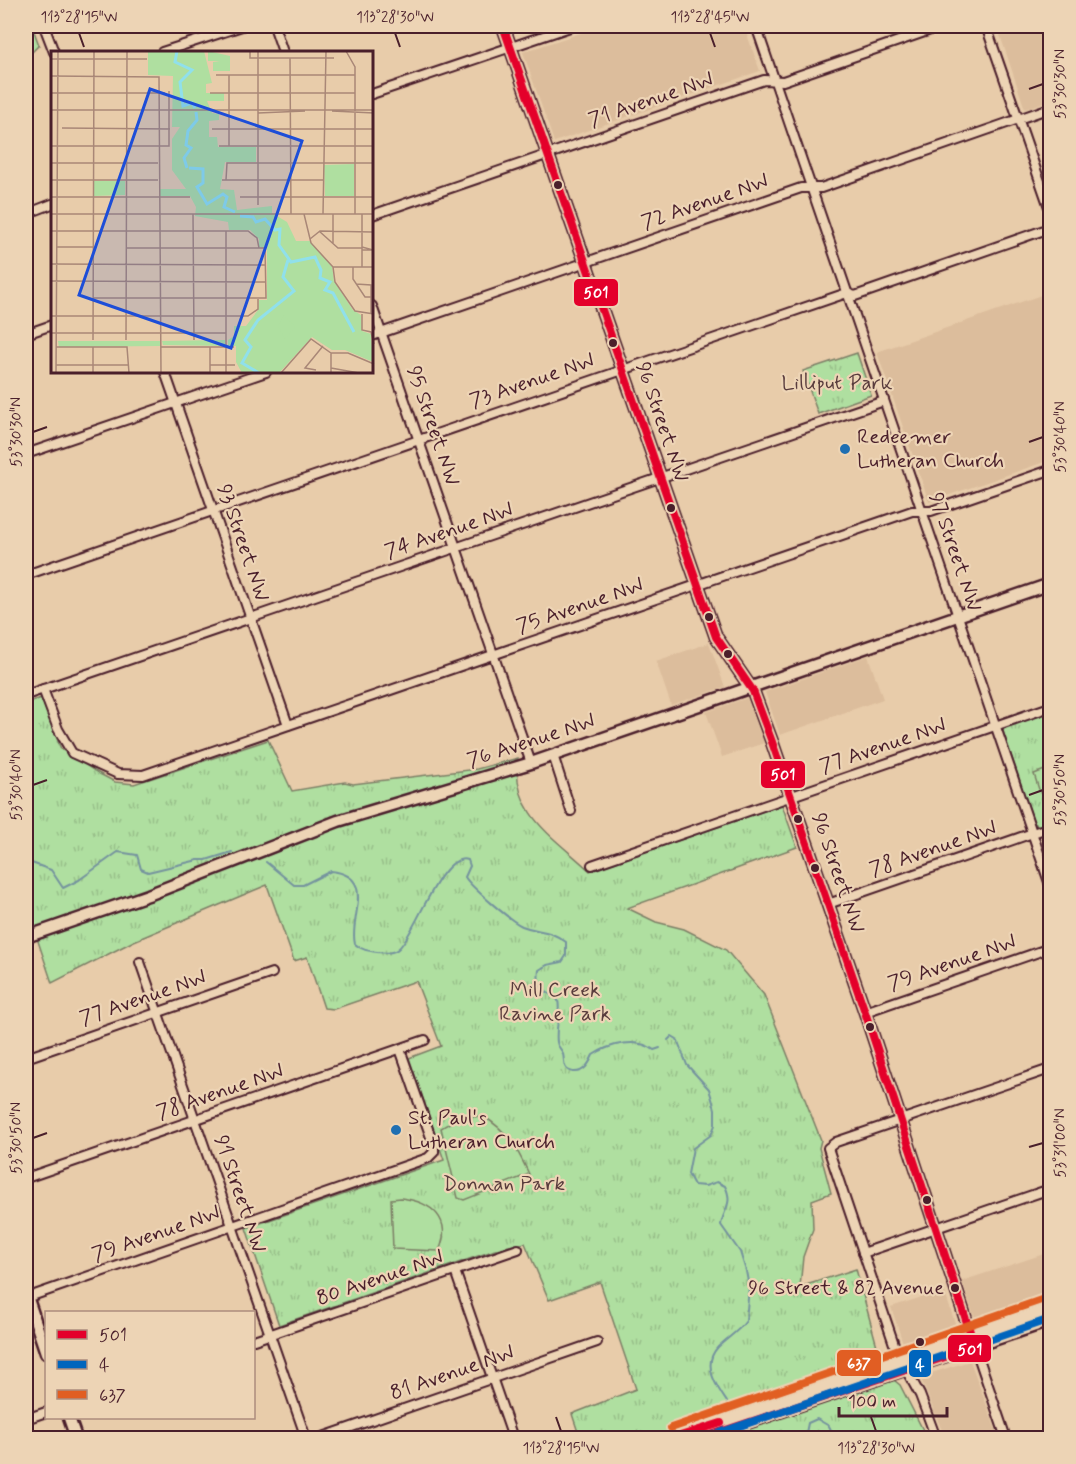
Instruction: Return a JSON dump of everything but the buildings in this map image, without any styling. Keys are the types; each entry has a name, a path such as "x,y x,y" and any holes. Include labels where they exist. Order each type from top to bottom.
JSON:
{"street":[{"path":"44,26 54,51"},
{"path":"165,51 242,26"},
{"path":"274,26 283,51"},
{"name":"96 Street NW","path":"503,26 721,646 750,687 791,797 1006,1438"},
{"path":"374,93 573,26"},
{"name":"97 Street NW","path":"756,26 1050,885"},
{"name":"71 Avenue NW","path":"374,214 764,80 783,81 942,26"},
{"path":"987,26 1050,210"},
{"name":"72 Avenue NW","path":"374,335 801,188 820,188 1050,108"},
{"path":"26,214 51,204"},
{"name":"73 Avenue NW","path":"26,575 847,293 855,296 1050,228"},
{"name":"95 Street NW","path":"374,312 531,763"},
{"path":"26,334 51,325"},
{"name":"93 Street NW","path":"166,374 288,725"},
{"path":"26,454 260,374"},
{"name":"74 Avenue NW","path":"26,695 884,401"},
{"name":"75 Avenue NW","path":"43,689 58,729 69,750 77,756 120,774 134,776 148,774 912,511 931,511 1050,470"},
{"name":"76 Avenue NW","path":"26,938 168,888 338,821 531,763 1050,584"},
{"name":"77 Avenue NW","path":"592,865 1050,707"},
{"path":"553,755 571,811"},
{"name":"78 Avenue NW","path":"828,904 1050,827"},
{"name":"79 Avenue NW","path":"865,1012 1050,948"},
{"name":"91 Street NW","path":"140,962 306,1438"},
{"name":"77 Avenue NW","path":"26,1058 272,973"},
{"name":"78 Avenue NW","path":"26,1178 425,1040"},
{"name":"79 Avenue NW","path":"26,1296 426,1160 432,1155 434,1146 400,1049"},
{"path":"936,1438 920,1395 904,1365 828,1148 836,1142 1050,1069"},
{"path":"863,1253 1050,1189"},
{"name":"80 Avenue NW","path":"255,1340 518,1249"},
{"path":"454,1271 513,1438"},
{"path":"26,1296 45,1350"},
{"path":"904,1365 972,1335 1050,1308"},
{"path":"674,1438 904,1365 975,1347 1050,1321"},
{"name":"81 Avenue NW","path":"320,1438 597,1342"},
{"path":"702,1438 868,1377"},
{"path":"26,1419 45,1412"},
{"path":"69,1419 76,1438"}],"shaded area":[{"path":"602,26 744,26 760,71 554,142 523,52"},
{"path":"997,26 1050,26 1050,100 1025,109"},
{"path":"1050,292 1050,460 929,502 877,352"},
{"path":"709,643 725,687 671,705 656,661"},
{"path":"868,656 883,699 780,735 765,692"},
{"path":"747,698 764,743 722,757 706,712"},
{"path":"1050,1252 1050,1300 984,1323 975,1319 962,1281"},
{"path":"944,1290 957,1329 904,1346 891,1307"},
{"path":"970,1361 999,1438 945,1438 922,1381 925,1375"}],"green space":[{"path":"26,26 32,26 39,45 26,58"},
{"name":"Lilliput Park","path":"857,353 871,395 818,414 803,371"},
{"name":"Mill Creek Ravine Park","path":"41,698 61,749 115,782 134,784 268,740 292,791 345,782 353,784 477,769 518,758 521,794 528,809 549,835 590,871 782,805 797,847 627,908 656,922 684,929 726,950 764,995 821,1140 819,1148 831,1193 812,1200 813,1229 803,1257 800,1287 856,1269 884,1372 900,1385 927,1438 580,1438 572,1414 636,1389 600,1282 549,1300 525,1243 504,1247 279,1325 246,1228 444,1160 409,1058 441,1046 416,981 334,1009 324,1008 307,957 294,961 267,885 134,941 52,983 38,941 29,926 26,927 26,703"},
{"path":"1050,711 1050,822 1039,826 1034,823 1003,731 1005,727"},
{"path":"1050,768 1050,803 1048,804 1043,802 1034,774"},
{"name":"Donnan Park","path":"483,1116 506,1134 529,1174 464,1200 458,1198 441,1128 458,1118"},
{"path":"401,1198 422,1203 437,1214 443,1230 443,1240 439,1251 393,1249 391,1199"}],"waterway":[{"path":"26,861 51,870 63,888 79,880 118,852 137,855 141,869 148,872 232,852"},
{"path":"266,862 294,885 303,885 331,871 345,875 354,881 358,900 355,944 365,950 386,953 397,950 406,939 430,894 448,868 458,861 468,860 470,866 465,877 509,918 522,926 548,933 566,942 566,956 562,962 547,965 539,970 538,977 542,989 558,1000 557,1044 567,1069 573,1072 580,1071 588,1065 593,1055 615,1045 632,1043 654,1050 660,1048"},
{"path":"668,1040 672,1036 677,1039 687,1065 709,1089 715,1109 715,1125 711,1135 693,1148 688,1174 694,1185 705,1186 717,1182 725,1186 728,1202 721,1225 740,1252 749,1287 746,1321 718,1347 712,1355 711,1364 714,1381 735,1414"},
{"path":"805,1438 808,1423 817,1419 829,1426 835,1438"},
{"path":"744,1429 751,1438"}],"transit line":[{"name":"501","path":"503,26 716,637 753,691 772,742 865,1012 975,1347 702,1438"},
{"name":"637","path":"671,1428 1047,1298"},
{"name":"4","path":"705,1438 1050,1319"},
{"name":"501","path":"674,1438 721,1423"}],"place":[{"name":"Redeemer Lutheran Church","path":"845,449"},
{"name":"St. Paul's Lutheran Church","path":"396,1130"},
{"name":"96 Street & 82 Avenue","path":"955,1288"}]}
